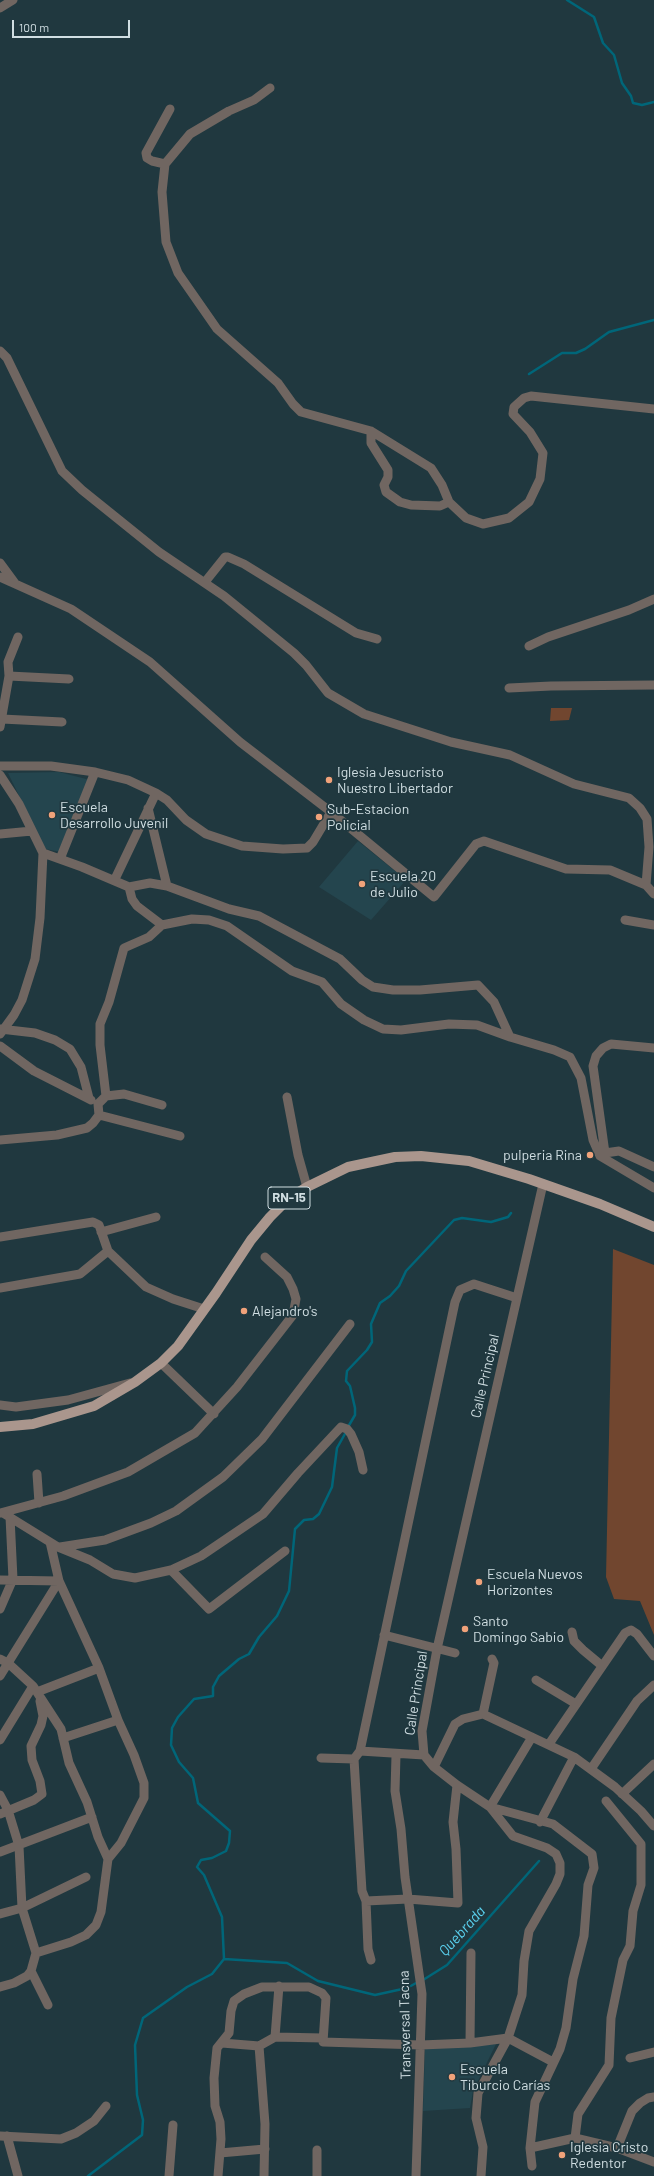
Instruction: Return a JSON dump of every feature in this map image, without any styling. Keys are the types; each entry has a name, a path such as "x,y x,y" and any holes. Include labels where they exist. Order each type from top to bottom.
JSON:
{"main road":[{"name":"RN-15","path":"0,1427 33,1424 94,1406 135,1382 161,1363 178,1346 250,1240 270,1217 289,1198 307,1187 326,1176 354,1166 395,1157 421,1156 469,1162 543,1184 600,1204 654,1227"}],"street":[{"path":"0,8 13,0"},
{"path":"270,88 254,100 229,111 190,134 165,164 162,192 166,242 178,273 208,318 217,329 278,383 293,404 301,412 371,431 431,468 442,484 449,502 466,518 483,524 509,518 529,502 540,479 543,453 530,432 514,414 514,407 524,398 531,396 654,409"},
{"path":"165,164 152,161 147,158 146,153 170,109"},
{"path":"0,351 7,358 62,471 82,490 159,552 205,582 294,653 306,665 328,693 364,714 451,742 510,755 574,784 629,798 640,808 647,819 649,847 646,886"},
{"path":"371,431 371,443 388,470 388,477 384,485 386,492 400,502 411,505 440,506 449,502"},
{"path":"205,582 225,558 228,557 244,564 356,633 377,639"},
{"path":"0,563 14,582"},
{"path":"0,577 71,609 150,662 166,674 240,742 331,812 434,897 476,844 484,841 566,869 610,870 646,886 654,894"},
{"path":"529,646 548,637 629,610 654,599"},
{"path":"18,637 4,660 9,676 1,723 62,722"},
{"path":"9,676 68,679"},
{"path":"509,688 654,685"},
{"path":"0,766 51,766 95,772 128,780 156,793 167,800 186,820 206,834 242,846 283,849 307,848 313,842 331,812"},
{"path":"60,859 95,772"},
{"path":"0,775 19,804 43,853 40,918 35,959 22,1000 14,1015 1,1030"},
{"path":"115,880 156,793"},
{"path":"148,808 167,886"},
{"path":"0,834 32,831"},
{"path":"43,853 115,880 129,887 150,883 167,886 229,909 259,916 288,929 340,959 362,980 374,987 393,990 421,990 478,985 494,1002 510,1037"},
{"path":"129,887 132,899 136,906 162,925"},
{"path":"106,1096 100,1045 100,1024 109,1002 122,952 128,945 149,937 162,925 192,919 209,920 227,926 292,971 322,982 341,1004 364,1020 383,1028 401,1030 450,1024 477,1025 510,1037 554,1050 570,1057 581,1078 593,1140 603,1155 654,1188"},
{"path":"625,920 654,925"},
{"path":"1,1030 35,1033 55,1040 70,1049 81,1066 89,1098"},
{"path":"603,1155 593,1066 596,1056 603,1048 611,1044 654,1048"},
{"path":"0,1046 34,1071 89,1098 98,1104"},
{"path":"98,1104 106,1096 124,1094 162,1105"},
{"path":"287,1097 298,1156 307,1187"},
{"path":"0,1140 57,1136 87,1128 99,1115 98,1104"},
{"path":"99,1115 180,1136"},
{"path":"603,1155 620,1151 654,1167"},
{"name":"Calle Principal","path":"481,2176 483,2147 476,2118 478,2093 508,2038 522,1995 524,1961 529,1930 556,1884 560,1874 560,1863 556,1854 547,1848 513,1836 490,1807 457,1785 434,1767 424,1756 422,1731 437,1650 543,1184"},
{"path":"101,1232 156,1217"},
{"path":"0,1237 93,1222 99,1225 108,1251 146,1287 173,1299 204,1309"},
{"path":"0,1288 80,1274 108,1251"},
{"path":"4,1514 128,1472 195,1433 214,1414 293,1315 296,1299 293,1289 287,1277 265,1257"},
{"path":"370,1960 366,1901 362,1891 354,1758 360,1750 455,1302 460,1290 474,1284 517,1298"},
{"path":"58,1547 105,1540 151,1523 176,1512 223,1477 262,1438 350,1324"},
{"path":"161,1363 214,1414"},
{"path":"0,1405 16,1407 68,1400 135,1382"},
{"path":"4,1514 58,1547 90,1560 113,1574 128,1578 171,1570 201,1556 263,1514 303,1467 341,1427 347,1429 351,1434 359,1452 363,1470"},
{"path":"37,1474 39,1502"},
{"path":"0,1609 13,1579 4,1514"},
{"path":"50,1542 59,1581 99,1668 118,1720 134,1755 144,1783 144,1798 121,1843 108,1859"},
{"path":"171,1570 210,1609 285,1551"},
{"path":"0,1580 13,1579 59,1581"},
{"path":"0,1676 4,1661 59,1581"},
{"path":"549,1744 625,1633 631,1630 637,1634 654,1656"},
{"path":"572,1632 574,1641 602,1665"},
{"path":"384,1635 437,1650 456,1653"},
{"path":"482,1714 494,1663 492,1659"},
{"path":"4,1661 35,1689 61,1729 69,1763 88,1802 108,1859 101,1912 96,1925 86,1935 76,1940 36,1953"},
{"path":"0,1740 35,1689 99,1668"},
{"path":"536,1680 576,1704"},
{"path":"591,1769 637,1701 654,1685"},
{"path":"4,1812 34,1800 42,1794 40,1781 32,1760 32,1746 41,1725 43,1716 35,1689"},
{"path":"434,1767 456,1724 463,1719 482,1714 574,1757 622,1794 641,1811 654,1826"},
{"path":"63,1738 118,1720"},
{"path":"532,1737 490,1807 540,1822 553,1824 585,1847 592,1854 594,1868 588,1885 584,1936 573,1979 566,2028 560,2049 535,2102 530,2148 532,2166"},
{"path":"360,1750 396,1755 424,1756"},
{"name":"Transversal Tacna","path":"396,1755 395,1791 408,1899 418,1956 422,1994 416,2176"},
{"path":"540,1822 574,1757"},
{"path":"321,1758 354,1758"},
{"path":"622,1794 654,1764"},
{"path":"366,1901 408,1899 458,1903 456,1849 453,1822 457,1785"},
{"path":"0,1795 4,1812 19,1846 22,1908 36,1953 31,1971 14,1984 0,1987"},
{"path":"576,2138 578,2114 609,2065 611,2018 623,1960 630,1946 633,1911 641,1885 641,1844 606,1801"},
{"path":"0,1852 92,1817"},
{"path":"0,1914 22,1908 86,1877"},
{"path":"470,2042 471,1953"},
{"path":"31,1971 48,2005"},
{"path":"276,2037 279,1986"},
{"path":"218,2176 220,2122 215,2106 214,2078 217,2048 228,2033 231,2010 234,2001 244,1994 262,1987 309,1987 322,1993 326,1998 323,2040"},
{"path":"222,2043 259,2046 276,2037 421,2045 508,2038 553,2062"},
{"path":"259,2046 265,2149 264,2176"},
{"path":"630,2058 654,2052"},
{"path":"617,2148 632,2111 640,2103 648,2098 654,2097"},
{"path":"18,2176 4,2136 61,2139 76,2133 94,2121 106,2106"},
{"path":"169,2176 173,2125"},
{"path":"530,2148 576,2138 617,2148 654,2162"},
{"path":"220,2153 265,2149"},
{"path":"317,2150 317,2176"}],"shaded area":[{"path":"551,708 572,708 569,720 550,721"},
{"name":"Escuela Desarrollo Juvenil","path":"59,772 90,780 61,852 45,849 8,773"},
{"name":"Escuela 20 de Julio","path":"358,841 406,880 371,920 319,887"},
{"path":"613,1249 654,1265 654,1635 640,1601 614,1599 606,1577"},
{"name":"Escuela Tiburcio Carías","path":"496,2044 473,2091 470,2108 423,2111 425,2049"}],"waterway":[{"path":"567,0 594,17 603,43 614,55 622,83 631,96 633,103 642,105 654,102"},
{"path":"529,374 562,353 576,353 585,349 609,332 654,320"},
{"path":"348,1427 355,1415 355,1408 350,1386 346,1381 347,1371 367,1350 372,1342 371,1324 380,1303 390,1296 399,1286 406,1271 454,1220 462,1218 491,1222 508,1217 511,1213"},
{"path":"88,2176 142,2135 143,2120 137,2095 135,2045 143,2018 187,1987 212,1974 224,1959 222,1917 204,1875 197,1867 201,1860 212,1858 226,1851 229,1843 230,1831 198,1803 193,1778 179,1762 171,1745 172,1728 178,1717 194,1699 213,1696 213,1687 219,1676 239,1659 249,1654 259,1637 277,1616 289,1591 295,1529 304,1520 313,1519 319,1514 332,1487 337,1448 346,1432"},
{"name":"Quebrada","path":"423,1980 447,1965 539,1861"},
{"name":"Quebrada","path":"224,1959 287,1963 318,1981 375,1995 407,1988 418,1982"}],"place":[{"name":"Iglesia Jesucristo Nuestro Libertador","path":"329,780"},
{"name":"Escuela Desarrollo Juvenil","path":"52,815"},
{"name":"Sub-Estacion Policial","path":"319,817"},
{"name":"Escuela 20 de Julio","path":"362,884"},
{"name":"pulperia Rina","path":"590,1155"},
{"name":"Alejandro's","path":"244,1311"},
{"name":"Escuela Nuevos Horizontes","path":"479,1582"},
{"name":"Santo Domingo Sabio","path":"465,1629"},
{"name":"Escuela Tiburcio Carías","path":"452,2077"},
{"name":"Iglesia Cristo Redentor","path":"562,2155"}]}
